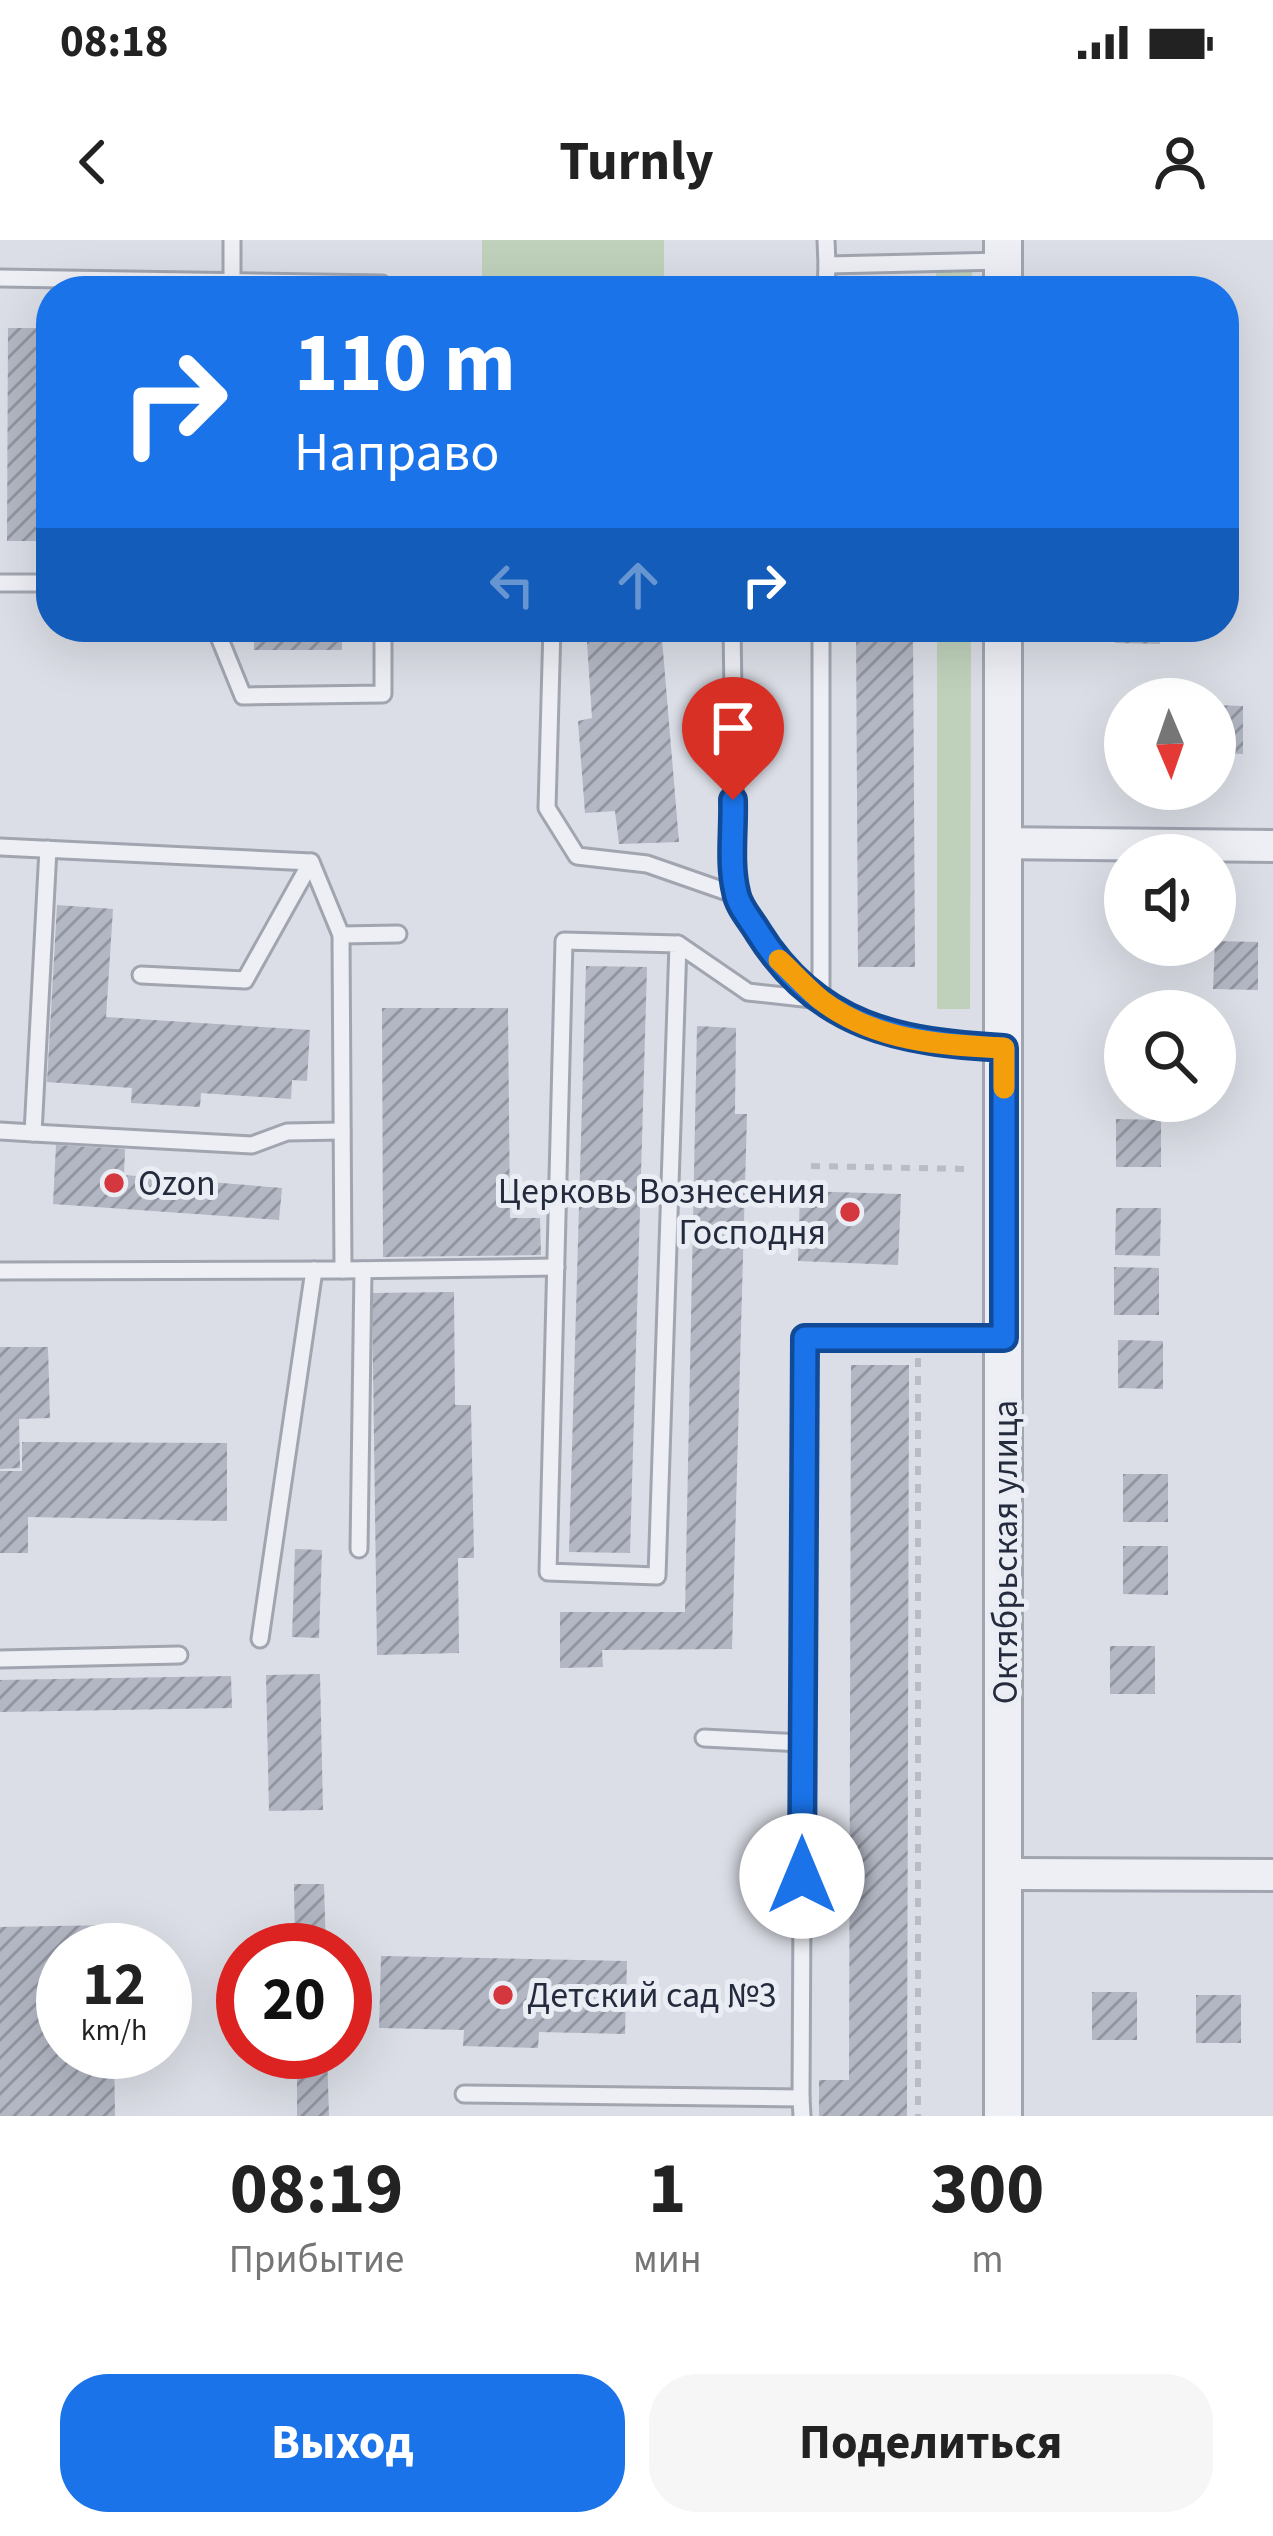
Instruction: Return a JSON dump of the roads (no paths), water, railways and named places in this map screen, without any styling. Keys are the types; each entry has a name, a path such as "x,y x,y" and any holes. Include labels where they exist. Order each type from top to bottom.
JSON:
{"street":[{"name":"Октябрьская улица","path":"1003,642 1004,2116"},
{"path":"1004,843 1273,846"},
{"path":"1006,1874 1273,1875"}],"lane":[{"path":"232,240 232,276"},
{"path":"826,240 826,276"},
{"path":"826,265 1003,264"},
{"path":"0,278 36,279"},
{"path":"0,583 36,583"},
{"path":"221,642 243,695 382,694 382,642"},
{"path":"552,642 547,808 577,856 647,864 736,895"},
{"path":"732,642 736,895 771,952 821,1000 874,1031 936,1045 1004,1048"},
{"path":"820,642 821,1000"},
{"path":"0,847 311,862"},
{"path":"33,1133 48,849"},
{"path":"311,862 341,934 344,1270"},
{"path":"141,975 245,980 311,862"},
{"path":"341,934 398,934"},
{"path":"678,944 657,1576 548,1572 564,941 678,944 748,992 821,1000"},
{"path":"0,1131 252,1145 286,1132 342,1131"},
{"path":"0,1271 556,1268"},
{"path":"260,1639 314,1270"},
{"path":"359,1549 363,1270"},
{"path":"464,2094 802,2107 805,1338 1004,1338"},
{"path":"0,1659 179,1655"},
{"path":"704,1738 802,1743"}],"place":[{"name":"Ozon","path":"114,1183"},
{"name":"Церковь Вознесения Господня","path":"850,1212"},
{"name":"Детский сад №3","path":"503,1995"}]}
